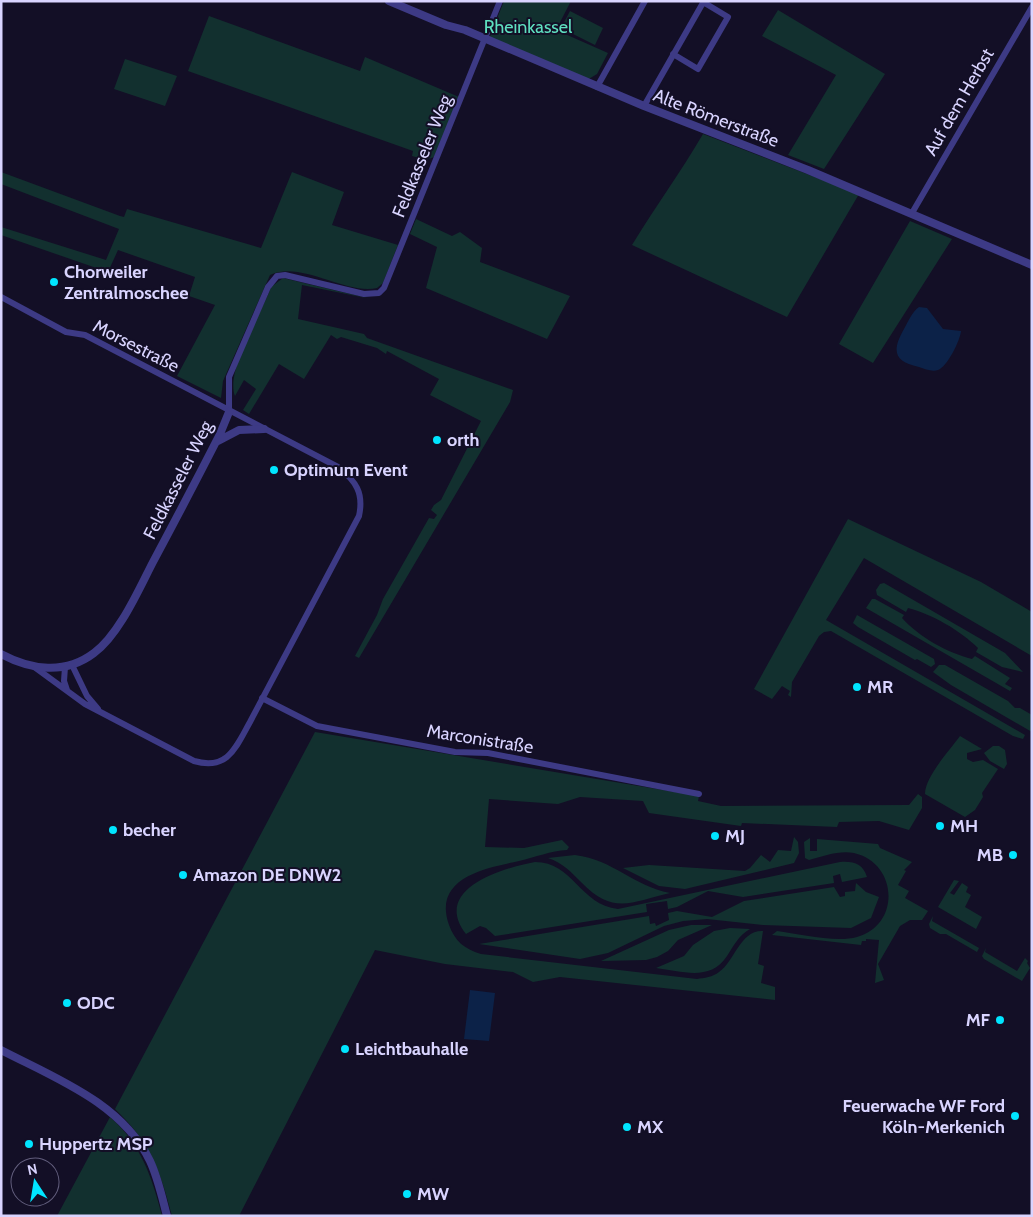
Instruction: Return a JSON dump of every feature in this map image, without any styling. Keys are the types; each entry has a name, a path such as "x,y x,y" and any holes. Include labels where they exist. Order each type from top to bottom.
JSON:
{"street":[{"name":"Alte Römerstraße","path":"389,1 644,106 808,170 1032,266"},
{"name":"Feldkasseler Weg","path":"68,666 101,647 119,622 216,442 229,412 229,377 268,287 277,276 285,275 364,294 378,293 384,288 500,1"},
{"path":"597,87 645,1"},
{"path":"644,106 673,54 703,2 728,17 698,69 673,54"},
{"name":"Auf dem Herbst","path":"912,213 1032,7"},
{"name":"Morsestraße","path":"1,297 66,332 85,335 229,412"},
{"path":"1,654 32,666 102,713 194,761 214,764 222,761 237,746 359,516 362,502 359,490 352,477 338,467 229,412"},
{"path":"216,442 239,430 264,429"},
{"path":"32,666 68,666"},
{"path":"68,666 87,696 102,713"},
{"path":"68,666 64,681 69,692"},
{"name":"Marconistraße","path":"262,698 317,726 455,752 488,753 699,794"},
{"path":"1,1050 94,1099 118,1118 136,1137 150,1160 158,1179 166,1216"}],"green space":[{"name":"Rheinkassel","path":"504,1 571,1 556,30 608,53 597,74 587,80 489,39"},
{"path":"778,10 885,74 824,169 788,155 836,75 762,36"},
{"path":"570,11 603,28 595,45 561,28"},
{"path":"209,16 360,71 365,57 459,97 434,157 426,160 412,156 413,151 188,71"},
{"path":"125,59 177,76 165,106 114,89"},
{"path":"703,134 859,194 787,317 632,245"},
{"path":"1,172 120,216 124,217 127,209 261,248 292,172 344,192 332,225 398,245 383,283 377,288 351,287 309,274 295,272 282,272 270,275 223,381 221,398 177,376 215,305 189,296 195,277 118,250 108,272 1,235 1,227 106,260 119,229 1,184"},
{"path":"416,219 452,236 460,232 482,248 480,262 570,296 547,339 426,288 437,247 410,234"},
{"path":"910,221 952,239 873,363 839,344"},
{"path":"283,278 371,299 302,285 298,319 364,334 367,338 513,390 510,402 359,658 355,656 377,615 383,599 429,518 434,519 437,515 431,510 441,500 481,421 430,395 439,379 387,351 386,354 377,348 341,337 337,339 331,335 304,379 279,364 249,414 243,410 256,389 244,380 235,396 233,385 235,372 246,342 271,287"},
{"path":"848,519 981,582 1032,612 1032,656 864,558 826,620 1025,735 1023,739 1013,736 831,631 824,632 819,636 792,682 791,697 788,695 790,691 782,686 772,699 754,689"},
{"path":"884,583 1005,653 1023,672 1002,667 976,652 978,648 955,629 917,611 908,608 906,612 877,595 876,590 880,584"},
{"path":"872,599 904,615 902,618 909,625 934,643 972,659 975,656 1010,678 1005,684 1012,688 1010,691 866,608"},
{"path":"857,615 934,659 935,664 931,667 917,659 915,660 858,627 853,623"},
{"path":"939,665 945,665 1008,701 1015,708 1020,708 1032,715 1032,732 951,685 933,672"},
{"path":"315,732 699,796 698,801 721,806 909,805 918,794 922,797 922,808 909,830 879,821 839,822 837,827 742,823 741,826 649,813 643,801 580,797 558,804 489,799 485,847 524,848 562,840 569,847 567,850 492,867 466,878 455,886 448,896 446,909 451,931 465,947 481,954 697,979 719,972 725,967 749,935 763,931 758,964 764,966 761,983 775,987 775,1000 560,977 533,982 513,972 445,964 375,950 239,1216 172,1216 163,1185 152,1158 137,1133 115,1109"},
{"path":"960,736 982,749 967,753 967,759 973,762 983,760 998,769 982,793 983,797 975,810 965,817 925,794 933,772"},
{"path":"993,746 999,746 1005,750 1007,764 1004,769 990,761 984,753"},
{"path":"794,837 798,842 799,853 794,863 685,889 659,886 623,868 649,865 745,871 761,855 770,862 778,850 791,851"},
{"path":"810,838 810,851 817,851 817,839 878,844 880,848 912,862 904,870 906,871 898,885 909,891 905,898 928,911 922,920 910,920 900,926 878,964 884,980 875,983 879,940 866,939 866,941 862,941 861,945 772,935 777,931 828,939 857,937 871,930 881,920 887,908 888,894 886,881 879,869 869,859 854,853 843,852 809,860 805,858 804,842"},
{"path":"575,855 601,862 645,885 670,893 623,903 613,903 603,899 593,893 562,865 548,858"},
{"path":"535,862 548,864 559,869 594,900 605,906 618,909 840,862 857,864 863,869 867,877 842,882 840,874 833,876 834,883 743,897 708,891 677,907 668,909 667,901 646,904 647,912 495,936 486,928 480,926 466,934 458,918 458,905 464,893 475,883 506,869"},
{"path":"954,880 959,881 950,893 954,895 962,883 968,887 966,892 971,895 965,907 982,917 976,929 938,907"},
{"path":"856,883 866,892 879,897 871,918 851,928 763,925 707,919 683,921 664,926 608,953 580,959 479,944 649,916 650,924 655,923 656,926 669,920 668,913 677,911 712,917 744,901 834,887 840,897 845,896 845,892 855,891"},
{"path":"933,916 932,921 979,948 977,952 946,934 940,934 930,928 929,924"},
{"path":"691,925 712,925 678,940 668,951 657,957 646,960 601,961 669,930"},
{"path":"730,928 750,929 734,944 720,964 712,969 695,973 656,968 684,956 693,945 714,931"},
{"path":"986,948 985,952 1017,971 1025,958 1030,968 1022,981 984,959 982,956"},
{"path":"110,1117 130,1138 144,1162 162,1216 57,1216"}],"water":[{"path":"919,307 927,308 943,329 961,331 952,353 942,368 938,370 933,371 910,365 904,362 897,354 900,336 912,314"},
{"path":"470,990 495,993 489,1041 464,1039"}],"place":[{"name":"Chorweiler Zentralmoschee","path":"54,282"},
{"name":"orth","path":"437,440"},
{"name":"Optimum Event","path":"274,470"},
{"name":"MR","path":"857,687"},
{"name":"MH","path":"940,826"},
{"name":"becher","path":"113,830"},
{"name":"MJ","path":"715,836"},
{"name":"MB","path":"1013,855"},
{"name":"Amazon DE DNW2","path":"183,875"},
{"name":"ODC","path":"67,1003"},
{"name":"MF","path":"1000,1020"},
{"name":"Leichtbauhalle","path":"345,1049"},
{"name":"Feuerwache WF Ford Köln-Merkenich","path":"1015,1116"},
{"name":"MX","path":"627,1127"},
{"name":"Huppertz MSP","path":"29,1144"},
{"name":"MW","path":"407,1194"}]}
